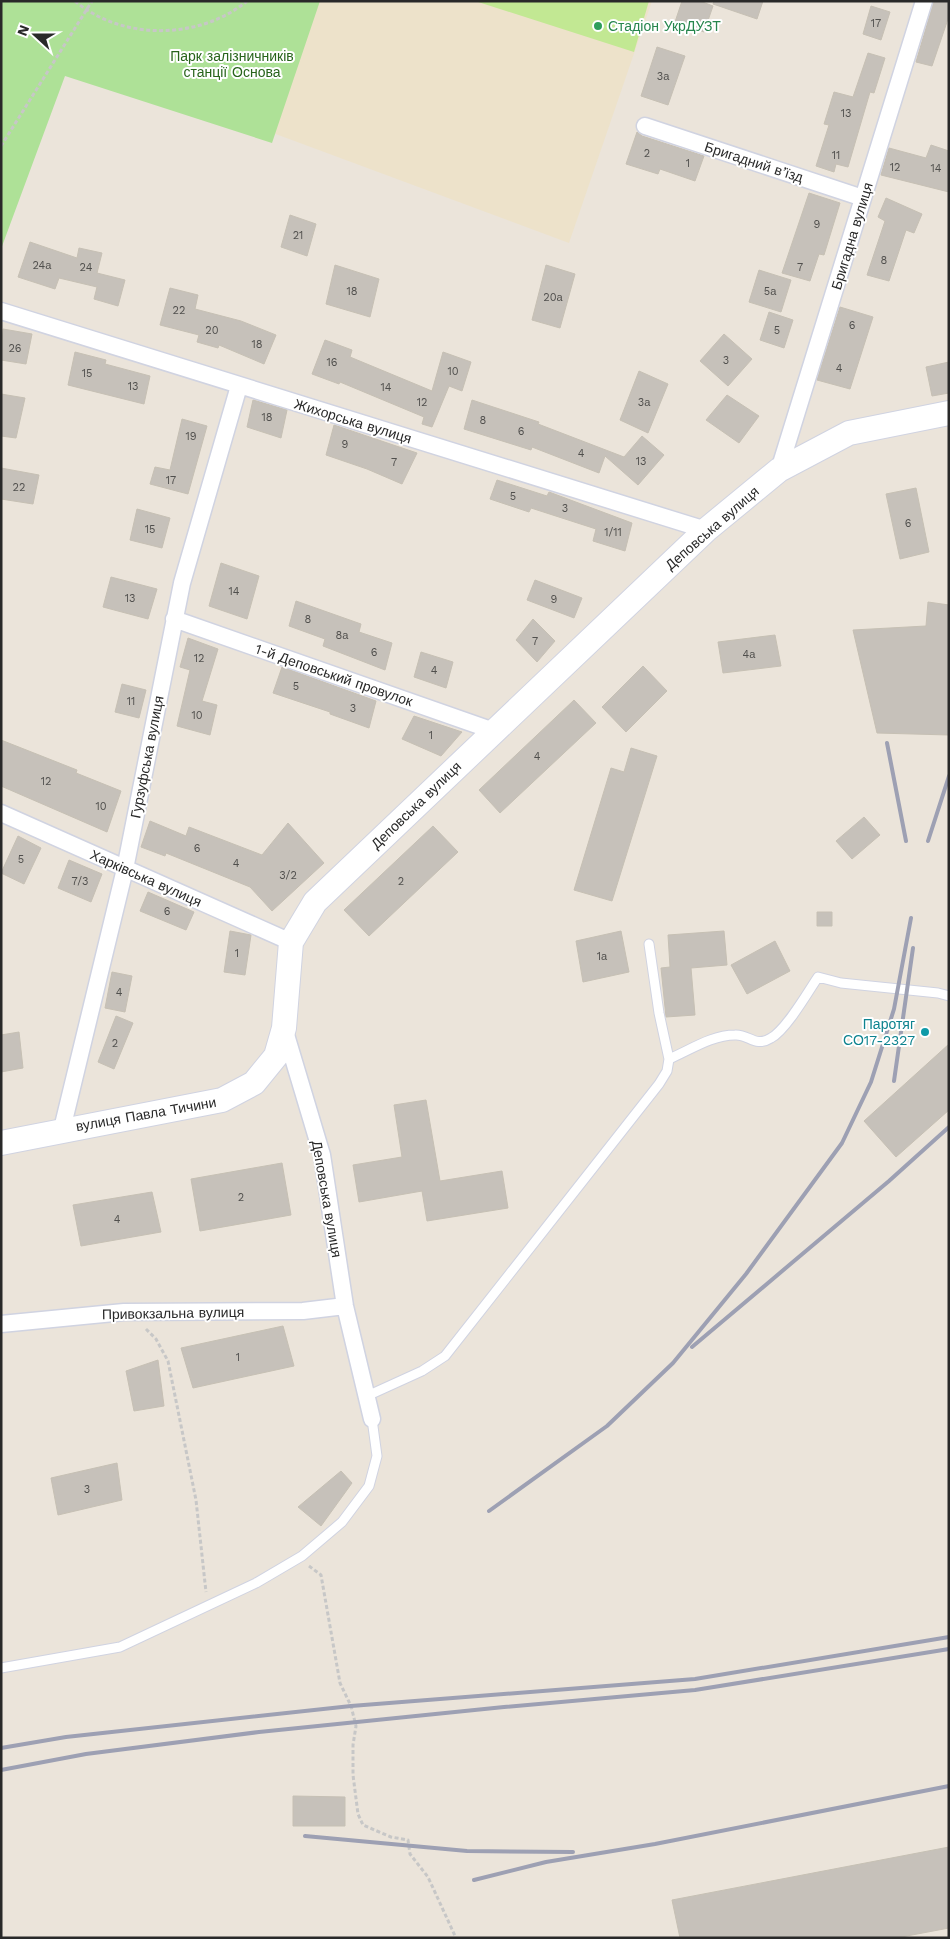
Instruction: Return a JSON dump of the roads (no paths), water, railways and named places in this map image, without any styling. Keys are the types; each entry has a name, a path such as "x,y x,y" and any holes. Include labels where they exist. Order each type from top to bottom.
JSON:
{"main road":[{"name":"Деповська вулиця","path":"284,1028 291,942 315,902 706,530 779,470 849,433 949,413"},
{"name":"вулиця Павла Тичини","path":"1,1143 62,1129 222,1100 254,1083 276,1056 284,1028"}],"street":[{"name":"Бригадна вулиця","path":"779,470 924,1"},
{"name":"Бригадний в’їзд","path":"645,126 863,198"},
{"name":"Жихорська вулиця","path":"1,311 706,530"},
{"name":"Гурзуфська вулиця","path":"62,1129 125,869 182,583 239,386"},
{"name":"1-й Деповський провулок","path":"174,619 494,731"},
{"name":"Харківська вулиця","path":"1,814 291,942"},
{"name":"Деповська вулиця","path":"284,1028 322,1155 345,1306 372,1419"},
{"name":"Привокзальна вулиця","path":"1,1324 124,1312 303,1311 345,1306"}],"lane":[{"path":"367,1396 422,1372 445,1356 642,1108 667,1071 669,1059 659,1013 649,944"},
{"path":"669,1059 715,1038 736,1034 756,1042 772,1038 794,1012 818,977 840,983 938,993 949,996"},
{"path":"1,1668 120,1647 256,1583 302,1556 342,1522 369,1486 377,1456 372,1419"}],"railway":[{"path":"887,743 906,841"},
{"path":"928,841 949,776"},
{"path":"489,1511 607,1426 673,1363 746,1274 842,1143 871,1082 894,1009 911,918"},
{"path":"894,1081 913,948"},
{"path":"692,1347 889,1181 949,1127"},
{"path":"1,1748 66,1737 351,1706 695,1679 949,1637"},
{"path":"1,1770 86,1754 259,1732 695,1690 949,1649"},
{"path":"474,1880 546,1862 655,1844 949,1786"},
{"path":"305,1836 467,1851 573,1852"}],"place":[{"name":"Стадіон УкрДУЗТ","path":"598,26"},
{"name":"Паротяг СО17-2327","path":"925,1032"}],"park label":[{"name":"Парк залізничників станції Основа","path":"232,64"}]}
